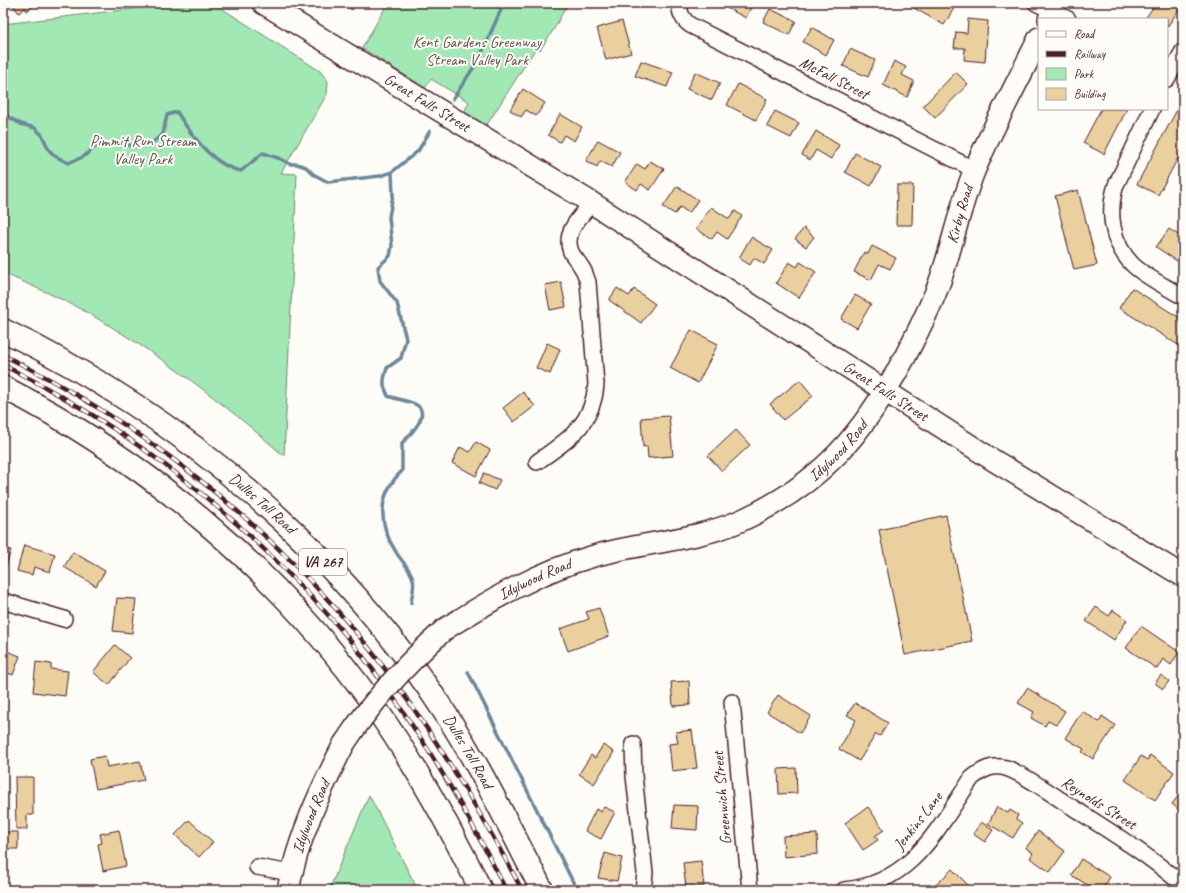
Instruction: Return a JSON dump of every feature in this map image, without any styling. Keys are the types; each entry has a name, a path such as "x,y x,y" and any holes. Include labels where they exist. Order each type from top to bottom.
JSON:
{"highway":[{"name":"Dulles Toll Road","path":"3,330 90,377 134,405 190,444 252,493 322,561 387,634 436,699 498,802 542,890"},
{"path":"3,387 66,422 152,480 215,532 285,599 340,663 385,723 427,789 481,890"}],"main road":[{"name":"Great Falls Street","path":"277,6 592,203 993,460 1183,576"},
{"name":"Kirby Road","path":"887,391 922,324 939,283 975,170 1038,40"},
{"name":"Idylwood Road","path":"289,882 309,817 344,744 378,698 416,655 445,630 492,599 536,576 594,556 716,529 767,508 805,483 830,462 869,418 887,391"}],"street":[{"name":"McFall Street","path":"677,11 690,25 975,170"},
{"path":"1169,71 1183,51"},
{"path":"1152,110 1116,185 1112,196 1111,216 1118,242 1124,255 1134,266 1183,297"},
{"path":"537,462 569,440 582,425 595,397 596,384 588,282 583,268 571,253 569,244 569,235 573,226 592,203"},
{"path":"3,601 64,619"},
{"name":"Greenwich Street","path":"732,702 750,890"},
{"path":"633,744 634,776 645,873 643,890"},
{"name":"Reynolds Street","path":"988,768 1006,768 1041,788 1134,846 1183,885"},
{"name":"Jenkins Lane","path":"844,890 877,883 902,869 918,856 972,778 988,768"},
{"path":"257,867 289,882"}],"green space":[{"name":"Pimmit Run Stream Valley Park","path":"183,3 213,3 320,71 328,81 327,94 281,173 297,174 284,456 237,416 189,379 114,328 46,292 3,273 3,24"},
{"name":"Kent Gardens Greenway Stream Valley Park","path":"388,3 568,3 554,29 540,50 536,48 486,126 464,112 469,102 431,79 425,88 362,48"},
{"path":"369,795 418,890 329,890"}],"building":[{"path":"11,3 37,3 27,11 25,8 19,13"},
{"path":"341,3 357,3 352,10"},
{"path":"717,3 753,3 746,18"},
{"path":"905,3 957,3 944,25"},
{"path":"1156,3 1183,3 1168,26 1168,18 1146,18"},
{"path":"770,9 796,21 789,35 763,22"},
{"path":"968,19 988,21 985,62 964,60 965,48 954,48 956,32 967,33"},
{"path":"622,21 631,53 606,60 597,28"},
{"path":"812,27 834,40 826,55 803,42"},
{"path":"850,49 875,60 868,77 843,66"},
{"path":"641,61 673,72 667,87 635,76"},
{"path":"894,61 906,67 902,75 914,81 907,97 883,85"},
{"path":"695,72 720,83 712,100 687,89"},
{"path":"956,72 968,84 935,118 923,106"},
{"path":"738,84 767,99 756,120 727,105"},
{"path":"523,89 545,103 536,116 526,110 521,117 510,110"},
{"path":"1179,106 1183,108 1183,149 1158,195 1137,184"},
{"path":"1100,110 1126,110 1104,154 1083,143"},
{"path":"775,111 799,123 791,138 767,126"},
{"path":"560,114 582,127 574,141 564,135 560,142 548,135"},
{"path":"816,131 839,145 831,159 816,150 810,160 802,155"},
{"path":"598,140 620,152 612,167 600,161 597,167 586,161"},
{"path":"855,153 881,167 871,186 845,172"},
{"path":"650,161 664,169 650,190 641,184 637,190 625,182 637,164 645,169"},
{"path":"897,185 913,185 912,225 896,225"},
{"path":"677,186 698,200 689,213 680,207 675,214 663,207"},
{"path":"1078,190 1097,265 1074,270 1055,196"},
{"path":"711,207 729,219 735,211 742,216 727,239 717,232 712,239 696,229"},
{"path":"804,228 814,237 806,247 795,239"},
{"path":"1169,229 1183,238 1183,265 1156,247"},
{"path":"751,237 773,250 764,264 754,258 750,265 739,258"},
{"path":"872,246 896,258 890,269 879,264 871,280 854,272 864,252 868,254"},
{"path":"789,262 797,267 800,262 816,272 799,298 776,283"},
{"path":"561,282 566,307 550,310 545,285"},
{"path":"617,288 629,296 634,289 655,304 641,323 609,300"},
{"path":"1132,288 1183,320 1183,348 1119,308"},
{"path":"855,295 871,304 857,328 841,319"},
{"path":"691,330 718,344 698,383 670,368"},
{"path":"547,343 560,349 550,374 536,368"},
{"path":"800,380 813,396 783,420 770,404"},
{"path":"523,392 535,406 514,422 503,408"},
{"path":"669,416 673,456 648,458 647,446 643,447 641,418"},
{"path":"736,430 750,445 722,471 708,456"},
{"path":"476,442 490,450 476,476 452,463 460,447 470,452"},
{"path":"484,473 500,480 495,490 479,483"},
{"path":"946,515 972,641 905,655 879,530"},
{"path":"24,545 55,554 50,572 34,567 32,575 17,571"},
{"path":"3,548 11,550 5,569 3,568"},
{"path":"73,552 105,571 96,586 64,567"},
{"path":"117,598 136,599 132,633 113,631"},
{"path":"1096,607 1109,616 1113,610 1127,620 1114,640 1086,621"},
{"path":"599,608 609,636 568,651 560,629 589,619 586,612"},
{"path":"1141,626 1179,652 1171,665 1163,659 1157,669 1126,648"},
{"path":"3,639 8,641 4,650 20,656 13,675 3,671"},
{"path":"115,645 130,658 109,685 93,672"},
{"path":"36,662 51,664 51,669 68,671 65,696 33,692"},
{"path":"1161,675 1169,681 1163,689 1155,683"},
{"path":"689,681 690,705 673,706 671,682"},
{"path":"1027,688 1065,711 1056,725 1048,721 1045,726 1031,718 1034,712 1018,703"},
{"path":"778,695 811,716 800,733 767,712"},
{"path":"855,703 888,723 880,736 876,734 859,761 839,749 856,720 847,715"},
{"path":"1082,711 1099,722 1102,716 1115,725 1093,759 1082,752 1084,749 1065,738"},
{"path":"692,730 697,768 672,771 669,744 678,743 676,732"},
{"path":"603,745 614,752 594,784 579,774 591,755 595,758"},
{"path":"1150,755 1174,772 1155,800 1125,780 1141,756 1147,760"},
{"path":"105,756 107,767 140,761 144,780 96,789 90,759"},
{"path":"796,768 797,793 779,794 778,769"},
{"path":"15,777 33,777 33,815 27,815 27,829 16,829"},
{"path":"1183,790 1183,813 1172,804"},
{"path":"674,805 698,806 697,830 672,828"},
{"path":"604,807 615,812 601,839 585,831 596,809 601,812"},
{"path":"868,807 884,830 875,836 878,840 863,850 845,823"},
{"path":"997,807 1008,813 1010,810 1018,815 1016,819 1022,823 1013,838 988,824"},
{"path":"189,820 213,842 199,857 175,835"},
{"path":"981,822 993,830 985,842 973,834"},
{"path":"119,830 126,866 103,871 98,844 102,843 100,834"},
{"path":"1038,831 1065,851 1050,872 1030,858 1033,853 1026,848"},
{"path":"3,832 18,832 18,849 3,849"},
{"path":"817,834 818,854 784,857 783,836"},
{"path":"605,853 622,858 617,881 598,878"},
{"path":"1081,859 1110,877 1102,890 1096,890 1071,875"},
{"path":"701,861 704,886 686,888 683,863"},
{"path":"952,869 968,885 962,890 931,890"}],"waterway":[{"path":"453,99 479,59 504,3"},
{"path":"3,114 21,124 35,128 42,135 49,150 55,156 68,163 83,157 99,144 148,146 163,134 167,115 177,112 189,130 204,148 221,163 231,168 241,171 263,153 281,159 290,164 297,164 306,167 313,174 328,182 380,176 392,172 418,151 430,131"},
{"path":"392,172 393,195 389,217 392,246 390,256 378,267 380,281 397,303 406,339 401,358 387,368 384,386 388,396 415,404 420,408 422,413 418,424 402,443 402,471 394,480 384,500 383,520 390,541 410,571 413,579 414,588 411,603"},
{"path":"468,672 577,890"}],"railway":[{"path":"3,355 53,381 148,441 237,511 318,589 379,661 424,723 485,823 522,890"},
{"path":"3,365 83,409 158,460 229,517 295,580 348,638 393,697 453,791 506,890"}]}
